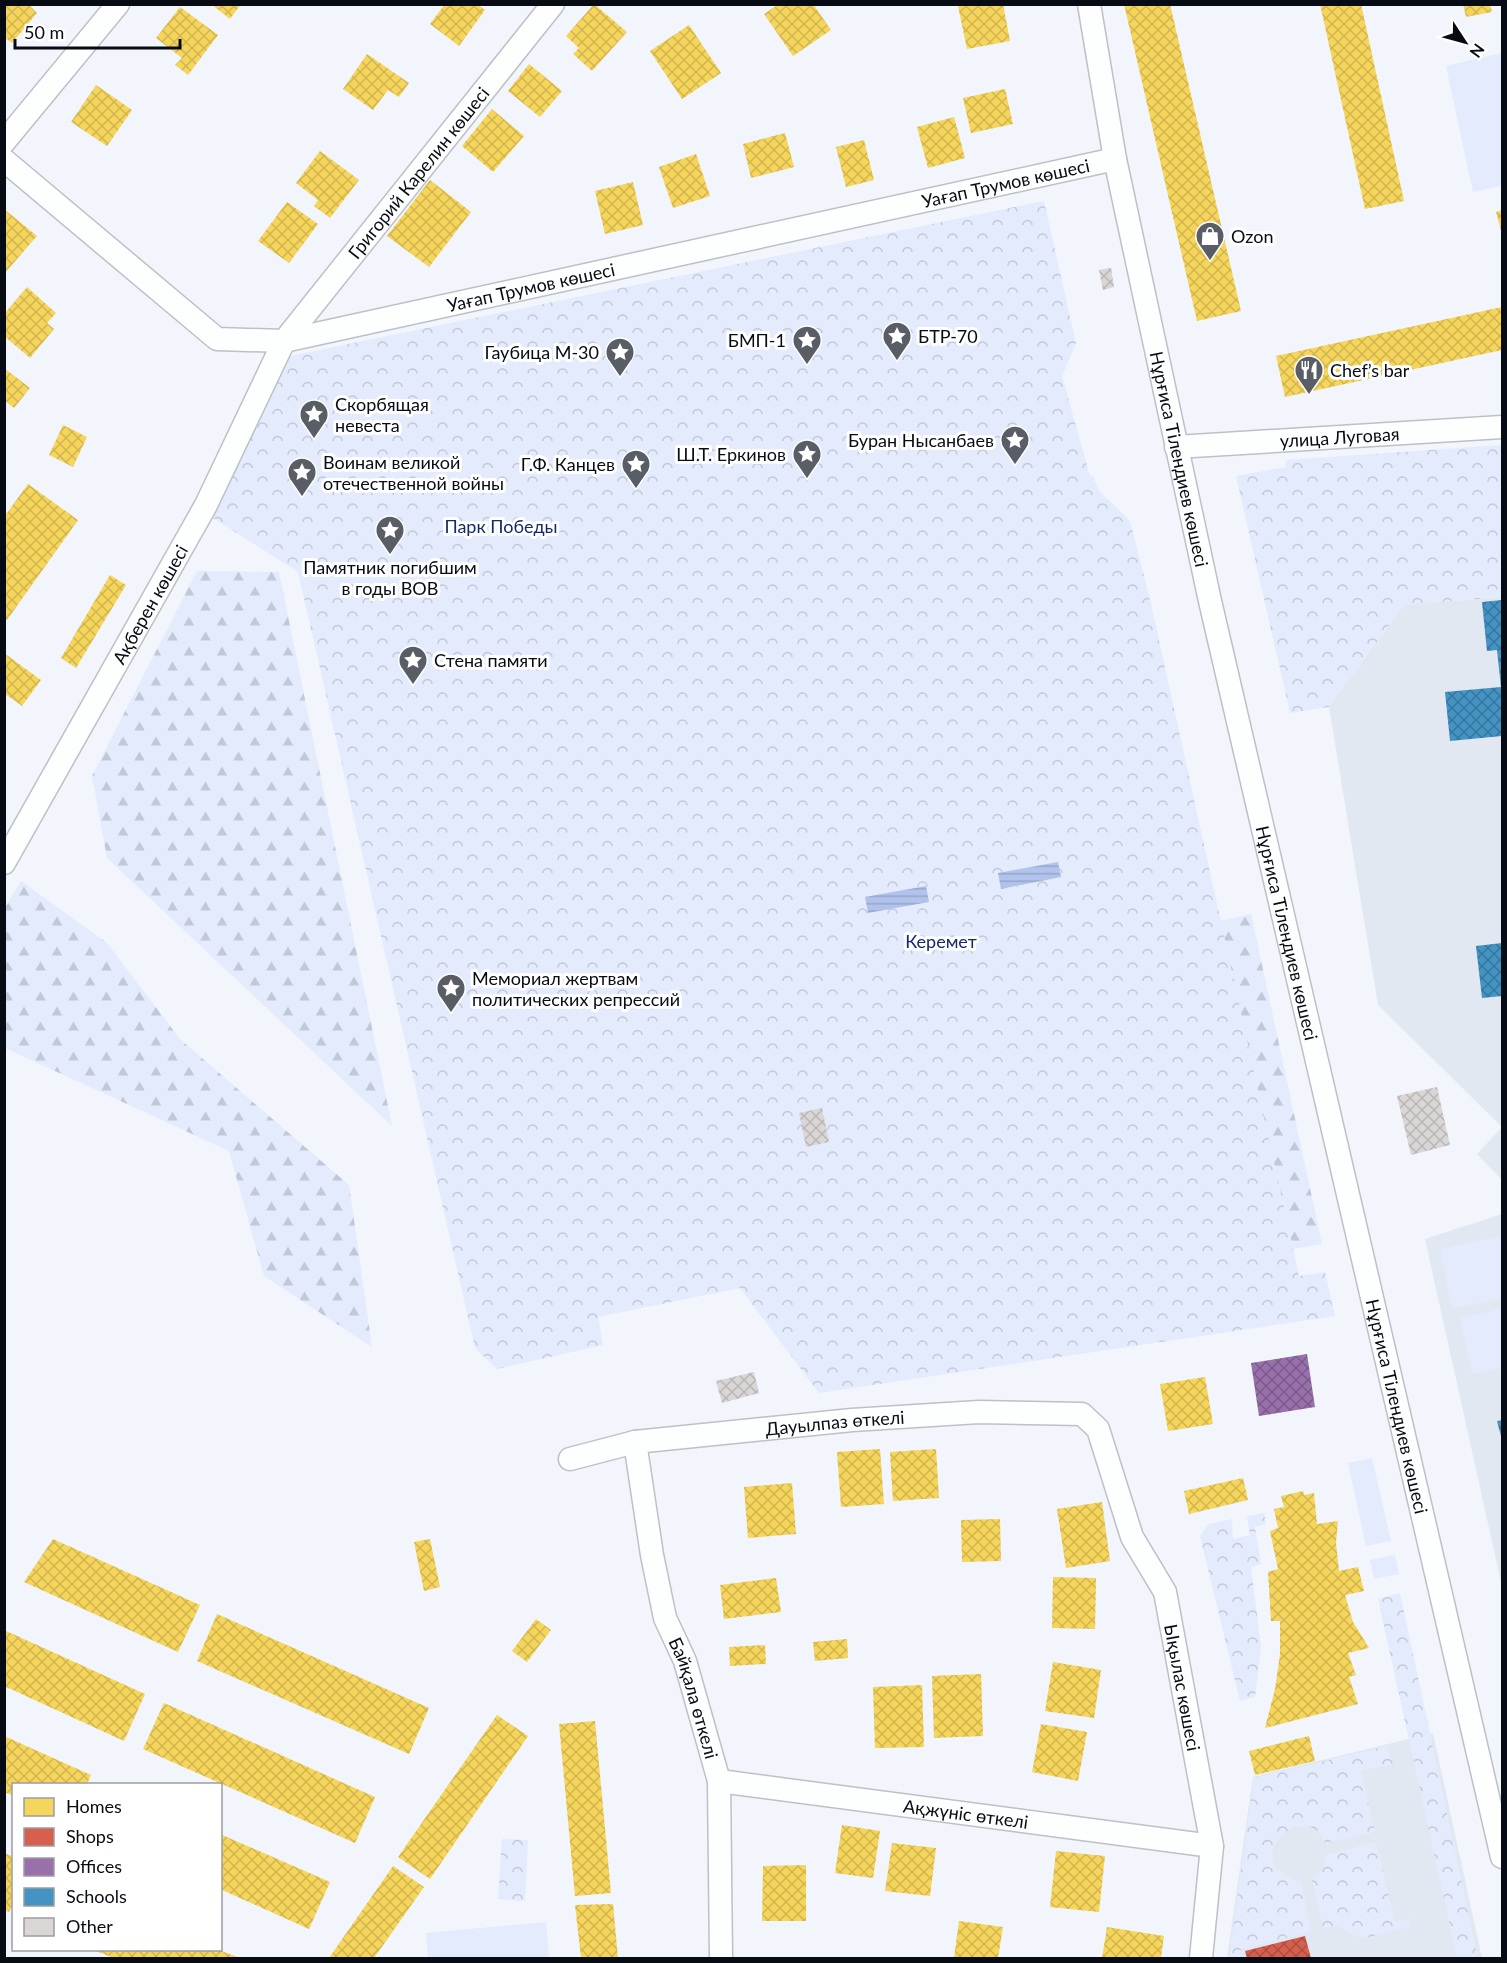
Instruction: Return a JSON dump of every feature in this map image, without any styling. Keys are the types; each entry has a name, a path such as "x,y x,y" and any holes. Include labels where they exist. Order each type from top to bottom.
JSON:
{"street":[{"path":"4,142 118,4"},
{"name":"Григорий Карелин көшесі","path":"284,341 553,4"},
{"name":"Нұрғиса Тілендиев көшесі","path":"1089,4 1115,159 1161,362 1176,447 1246,764 1503,1857"},
{"name":"Уағап Трумов көшесі","path":"4,160 217,339 284,341 1115,159"},
{"name":"Ақберен көшесі","path":"4,863 206,505 284,341"},
{"name":"улица Луговая","path":"1176,447 1503,427"},
{"name":"Дауылпаз өткелі","path":"570,1459 635,1442 852,1420 979,1412 1082,1414 1098,1429"},
{"name":"Ықылас көшесі","path":"1098,1429 1132,1537 1165,1592 1212,1846 1201,1959"},
{"name":"Байқала өткелі","path":"635,1442 652,1555 665,1618 685,1660 719,1781 721,1959"},
{"name":"Ақжүніс өткелі","path":"719,1781 1212,1846"}],"shaded area":[{"path":"1502,597 1502,1127 1378,1005 1329,707 1404,605"},
{"path":"1502,1127 1502,1180 1477,1154"},
{"path":"1502,1214 1502,1587 1425,1239"},
{"path":"1433,1733 1482,1958 1227,1958 1253,1777"}],"green space":[{"path":"1502,53 1502,186 1473,192 1446,66"},
{"path":"1044,201 1076,343 1062,376 1090,476 1093,476 1099,491 1130,521 1151,604 1299,1276 1325,1272 1335,1316 819,1393 740,1288 598,1317 603,1345 497,1369 475,1348 298,572 213,518 290,356"},
{"path":"1502,445 1502,597 1404,605 1329,707 1290,713 1236,476 1286,467 1286,460"},
{"path":"197,571 279,572 392,1126 107,858 92,776"},
{"path":"21,881 107,943 180,1039 349,1185 372,1347 264,1276 229,1151 5,1048 5,908"},
{"path":"1251,914 1322,1244 1293,1249 1220,921"},
{"path":"1502,1236 1502,1298 1452,1309 1440,1249"},
{"path":"1502,1309 1502,1368 1472,1374 1460,1318"},
{"path":"1372,1458 1391,1541 1366,1546 1348,1463"},
{"path":"1264,1513 1266,1524 1255,1527 1261,1564 1251,1567 1261,1647 1255,1697 1240,1701 1200,1536 1208,1524 1232,1519 1233,1539 1250,1535 1247,1516"},
{"path":"1395,1555 1399,1574 1374,1579 1370,1560"},
{"path":"1400,1593 1478,1958 1457,1958 1378,1599"},
{"path":"1387,1746 1393,1764 1361,1771 1375,1832 1325,1843 1317,1830 1305,1826 1292,1829 1281,1837 1274,1848 1273,1860 1281,1872 1301,1882 1311,1931 1240,1950 1241,1958 1229,1958 1254,1778"},
{"path":"502,1839 528,1840 525,1901 498,1899"},
{"path":"1376,1842 1395,1922 1411,1919 1409,1927 1361,1939 1338,1926 1323,1928 1312,1879 1323,1870 1326,1855"},
{"path":"546,1922 549,1958 428,1958 426,1933"}],"water":[{"path":"1058,862 1061,877 1001,889 998,873"},
{"path":"926,886 929,902 868,913 865,897"}],"building: Homes":[{"path":"4,4 28,4 37,13 12,43 4,37"},
{"path":"211,4 241,4 230,19"},
{"path":"445,4 477,4 485,10 459,46 430,24"},
{"path":"594,4 627,32 592,71 573,54 579,48 566,36"},
{"path":"779,4 813,4 831,30 793,56 764,14"},
{"path":"1003,4 1010,41 967,49 958,6"},
{"path":"1124,4 1170,4 1241,311 1197,321"},
{"path":"1320,4 1361,4 1404,201 1365,209"},
{"path":"1463,4 1490,4 1492,12 1466,17"},
{"path":"180,7 218,35 188,75 175,65 182,58 156,38"},
{"path":"689,25 721,73 682,99 650,51"},
{"path":"367,54 409,83 399,97 388,90 373,110 343,89"},
{"path":"529,64 562,91 540,117 508,91"},
{"path":"96,85 132,110 107,146 71,122"},
{"path":"1005,89 1013,124 971,133 963,98"},
{"path":"492,109 524,136 493,172 462,146"},
{"path":"954,117 965,158 928,168 917,127"},
{"path":"785,133 794,167 751,178 743,144"},
{"path":"864,140 874,180 846,187 836,147"},
{"path":"320,151 359,180 330,218 314,206 318,200 296,183"},
{"path":"696,154 710,196 673,208 659,167"},
{"path":"430,180 471,212 429,267 387,236"},
{"path":"633,182 643,225 605,234 595,191"},
{"path":"287,202 318,224 289,263 258,241"},
{"path":"4,209 37,236 4,274"},
{"path":"1502,210 1502,234 1496,212"},
{"path":"27,287 56,313 47,323 54,329 30,358 4,336 4,314"},
{"path":"1502,307 1502,350 1285,397 1276,356"},
{"path":"4,368 30,388 14,408 4,400"},
{"path":"63,425 87,437 73,467 49,455"},
{"path":"28,484 78,520 7,620 4,618 4,517"},
{"path":"110,575 126,585 76,668 61,658"},
{"path":"4,653 41,680 22,706 4,693"},
{"path":"1205,1377 1213,1424 1168,1431 1160,1384"},
{"path":"880,1449 884,1504 841,1507 837,1452"},
{"path":"936,1449 939,1498 893,1501 890,1452"},
{"path":"1243,1478 1248,1500 1189,1514 1184,1491"},
{"path":"792,1483 796,1534 748,1538 744,1487"},
{"path":"1303,1491 1304,1495 1314,1493 1317,1524 1338,1521 1336,1543 1339,1571 1358,1567 1364,1591 1345,1595 1353,1622 1369,1648 1348,1653 1356,1675 1349,1677 1358,1704 1265,1728 1275,1689 1280,1654 1280,1621 1271,1621 1268,1572 1278,1569 1270,1531 1278,1528 1274,1509 1284,1507 1281,1496"},
{"path":"1102,1502 1110,1561 1066,1568 1057,1509"},
{"path":"1000,1519 1001,1561 962,1562 961,1520"},
{"path":"53,1539 200,1605 178,1652 24,1582"},
{"path":"430,1539 440,1587 424,1591 414,1542"},
{"path":"1053,1577 1096,1578 1095,1629 1052,1628"},
{"path":"776,1578 781,1612 724,1619 720,1585"},
{"path":"217,1614 429,1708 409,1754 197,1661"},
{"path":"536,1619 551,1630 527,1662 512,1651"},
{"path":"4,1630 145,1694 124,1741 4,1686"},
{"path":"847,1639 848,1658 815,1661 813,1642"},
{"path":"765,1645 766,1664 730,1666 729,1647"},
{"path":"1053,1662 1101,1670 1094,1718 1045,1711"},
{"path":"981,1674 983,1736 934,1738 932,1676"},
{"path":"922,1685 924,1747 875,1748 873,1687"},
{"path":"164,1703 375,1797 355,1843 143,1749"},
{"path":"497,1715 528,1736 430,1879 398,1857"},
{"path":"595,1721 611,1893 575,1896 559,1724"},
{"path":"1041,1724 1087,1732 1078,1781 1032,1772"},
{"path":"4,1736 91,1775 87,1783 12,1783 12,1795 4,1792"},
{"path":"1309,1736 1315,1761 1255,1775 1249,1751"},
{"path":"842,1825 880,1831 873,1878 835,1873"},
{"path":"222,1835 330,1882 309,1929 222,1890"},
{"path":"892,1843 936,1848 930,1896 885,1891"},
{"path":"1056,1851 1105,1856 1099,1912 1050,1907"},
{"path":"4,1853 12,1856 12,1905 9,1912 4,1910"},
{"path":"806,1865 806,1921 762,1921 763,1866"},
{"path":"393,1866 424,1887 374,1958 329,1958"},
{"path":"613,1904 618,1958 581,1958 575,1905"},
{"path":"959,1921 1003,1927 998,1958 954,1958"},
{"path":"1107,1927 1164,1936 1161,1958 1102,1958"},
{"path":"96,1951 222,1951 240,1958 114,1958"}],"building: Shops":[{"path":"1305,1936 1311,1958 1247,1958 1245,1951"}],"building: Offices":[{"path":"1307,1354 1315,1407 1259,1416 1251,1363"}],"building: Schools":[{"path":"1502,600 1502,736 1450,741 1445,692 1501,687 1497,650 1487,651 1482,602"},
{"path":"1502,943 1502,996 1482,998 1476,946"},
{"path":"1502,1420 1502,1440 1497,1421"}],"building: Other":[{"path":"1111,268 1114,287 1103,290 1099,270"},
{"path":"1437,1087 1450,1145 1411,1155 1397,1096"},
{"path":"822,1108 829,1142 806,1147 799,1113"},
{"path":"754,1372 759,1393 722,1403 716,1381"}],"place":[{"name":"Ozon","path":"1210,262"},
{"name":"БТР-70","path":"897,362"},
{"name":"БМП-1","path":"807,366"},
{"name":"Гаубица М-30","path":"620,378"},
{"name":"Chef’s bar","path":"1309,396"},
{"name":"Скорбящая невеста","path":"314,440"},
{"name":"Буран Нысанбаев","path":"1015,466"},
{"name":"Ш.Т. Еркинов","path":"807,480"},
{"name":"Г.Ф. Канцев","path":"636,490"},
{"name":"Воинам великой отечественной войны","path":"302,498"},
{"name":"Памятник погибшим в годы ВОВ","path":"390,556"},
{"name":"Стена памяти","path":"413,686"},
{"name":"Мемориал жертвам политических репрессий","path":"451,1014"}],"park label":[{"name":"Парк Победы","path":"501,526"},
{"name":"Керемет","path":"941,941"}]}
